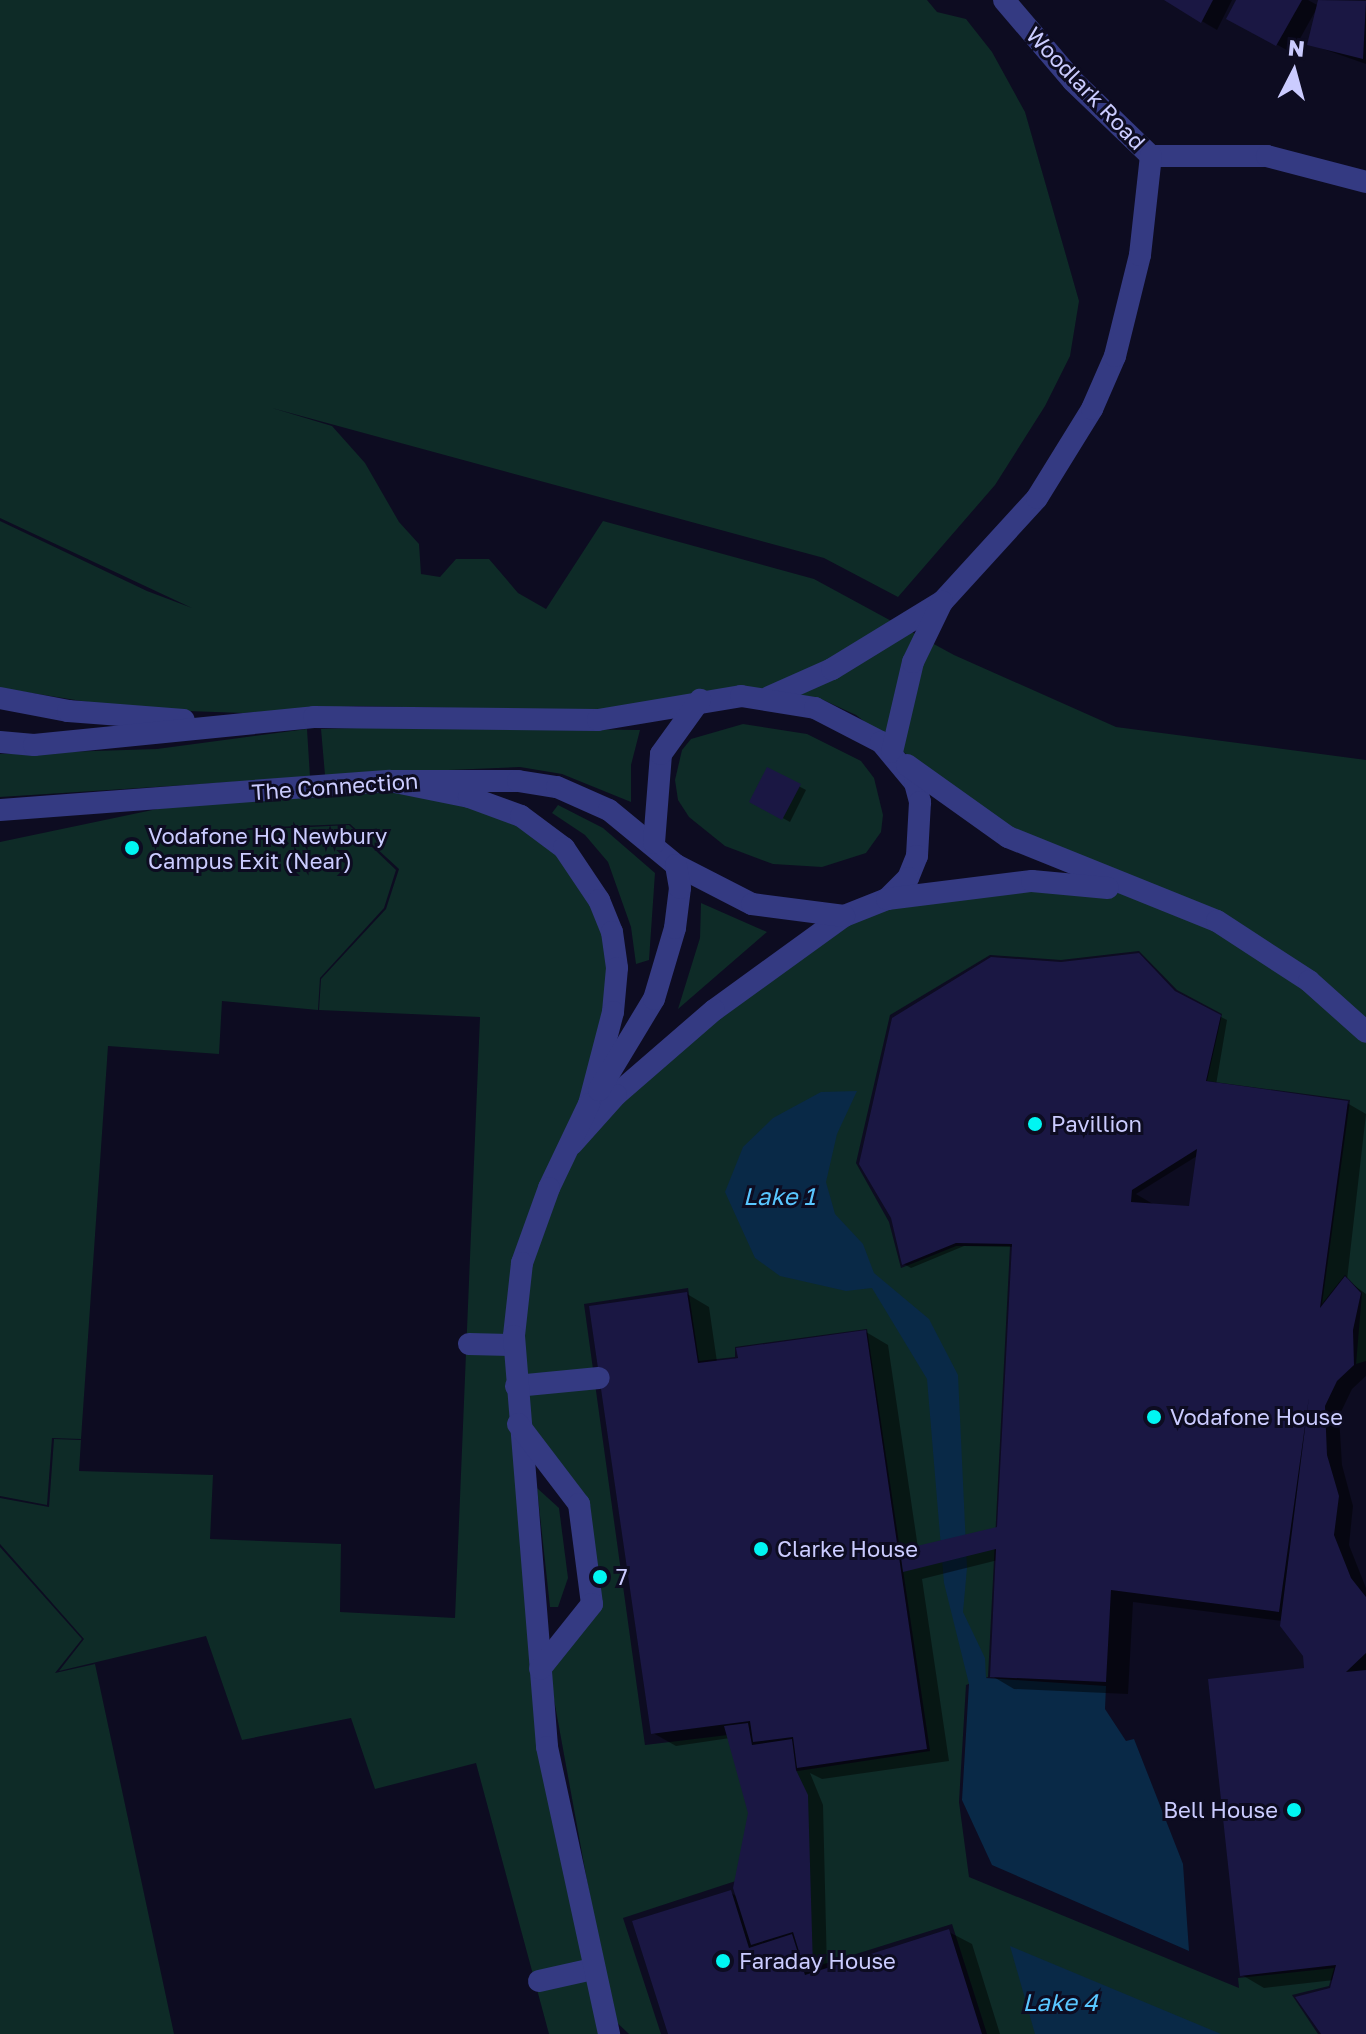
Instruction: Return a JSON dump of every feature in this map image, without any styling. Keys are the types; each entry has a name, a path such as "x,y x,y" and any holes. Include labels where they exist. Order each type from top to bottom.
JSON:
{"street":[{"name":"Woodlark Road","path":"769,697 832,669 943,601 1037,498 1092,409 1130,307 1151,156 1073,81 1004,0"},
{"path":"1151,156 1267,156 1366,182"},
{"name":"Woodlark Road","path":"896,756 906,682 943,601"},
{"path":"0,742 34,745 245,723 357,716 598,720 700,700 769,697 849,723 1008,837 1217,921 1260,946 1366,1032"},
{"path":"0,698 100,715 245,723"},
{"path":"700,700 661,754 654,843 676,865 752,904 844,916"},
{"path":"887,899 908,878 921,829 915,783 896,756"},
{"path":"390,781 469,797 521,816 564,848 582,871 612,932 617,968 613,1012 589,1104 522,1263 514,1345 547,1747 565,1815 593,1969 612,2030"},
{"name":"The Connection","path":"0,810 390,781 518,781 557,787 609,810 654,843"},
{"path":"589,1104 654,999 675,928 680,888 676,865"},
{"path":"572,1144 673,1043 844,916 887,899 1032,881 1153,895"},
{"path":"469,1344 514,1345"},
{"path":"516,1386 599,1378"},
{"path":"518,1423 579,1504 592,1604 540,1669"},
{"path":"539,1981 593,1969"}],"green space":[{"path":"0,0 927,0 937,12 966,19 992,52 1025,112 1079,301 1070,356 1045,406 995,485 898,597 824,558 272,408 332,426 365,463 399,522 419,544 421,574 440,577 456,559 489,559 518,593 546,609 603,521 814,579 954,655 1116,727 1366,760 1366,1021 1319,978 1015,831 969,803 856,715 821,699 742,688 598,711 357,706 243,713 132,709 0,688 0,521 147,591 192,608 0,518"},
{"path":"743,724 807,734 861,761 874,778 883,815 881,832 866,853 822,867 773,864 725,846 689,817 678,800 675,780 682,750 691,739"},
{"path":"307,729 310,777 0,797 0,754 157,749"},
{"path":"321,729 640,730 631,765 631,802 562,774 520,767 325,775"},
{"path":"390,785 520,822 561,853 596,903 613,969 584,1105 518,1263 537,1670 605,2034 549,2034 476,1763 375,1789 351,1718 242,1740 206,1636 59,1671 84,1639 0,1544 0,1498 49,1507 54,1439 81,1440 79,1471 213,1475 210,1539 341,1544 340,1612 455,1618 480,1017 319,1010 321,979 386,909 399,869 350,824 248,828 206,850 248,830 349,825 396,870 384,908 320,978 318,1010 222,1001 219,1054 108,1046 81,1439 52,1438 47,1505 0,1496 0,842 181,804"},
{"path":"558,805 603,828 655,873 649,960 636,964 631,927 608,862 585,835 552,813"},
{"path":"1032,882 1152,896 1216,922 1366,1034 1366,1361 1356,1364 1362,1293 1345,1275 1322,1304 1350,1100 1207,1081 1222,1014 1177,990 1139,951 1061,960 990,955 890,1015 856,1163 889,1222 901,1268 956,1246 1010,1246 988,1677 966,1685 959,1802 969,1877 1239,1988 1238,1978 1334,1968 1329,1986 1292,1995 1318,2034 987,2034 952,1924 808,1969 791,1772 930,1751 867,1329 735,1347 735,1357 699,1361 688,1288 584,1304 645,1745 744,1733 754,1875 623,1918 661,2034 629,2034 612,2018 549,1672 599,1608 585,1500 522,1421 519,1296 573,1147 750,987 888,901"},
{"path":"701,903 767,932 678,1009 700,938"},
{"path":"537,1488 559,1508 568,1578 558,1607 550,1607"},
{"path":"0,1547 82,1639 55,1673 95,1664 174,2034 0,2034"}],"water":[{"name":"Lake 1","path":"857,1091 837,1134 826,1182 835,1214 863,1244 874,1273 929,1319 958,1375 967,1568 963,1612 985,1658 986,1678 1106,1686 1105,1709 1126,1741 1134,1739 1183,1864 1189,1951 992,1865 962,1800 969,1684 944,1583 927,1379 872,1288 846,1291 780,1276 755,1258 725,1192 743,1147 773,1118 821,1092"},
{"name":"Lake 4","path":"1010,1946 1221,2034 1035,2034"}],"building":[{"path":"1164,0 1213,0 1201,23"},
{"path":"1236,0 1302,0 1276,46 1226,19"},
{"path":"1318,0 1366,1 1363,59 1307,45"},
{"path":"767,767 801,784 782,820 749,802"},
{"path":"1139,953 1175,991 1221,1015 1206,1081 1348,1101 1320,1308 1345,1276 1361,1293 1353,1330 1354,1365 1337,1381 1325,1406 1327,1455 1339,1496 1334,1535 1351,1578 1366,1597 1366,1653 1346,1672 1366,1670 1366,2034 1321,2034 1295,1997 1330,1988 1336,1965 1240,1976 1208,1679 1304,1668 1303,1656 1280,1626 1309,1397 1279,1612 1111,1590 1106,1682 990,1677 996,1549 903,1572 900,1550 997,1527 1012,1244 956,1243 902,1265 891,1218 859,1164 892,1018 991,957 1061,962","holes":["1197,1149 1189,1206 1131,1202 1132,1190"]},
{"name":"Clarke House","path":"687,1292 698,1363 738,1358 736,1348 866,1330 927,1749 797,1768 793,1737 753,1742 750,1721 651,1734 589,1306"},
{"path":"748,1723 752,1745 792,1739 796,1770 808,1795 813,1968 805,1971 793,1932 751,1945 733,1888 748,1813 724,1726"},
{"name":"Faraday House","path":"731,1890 749,1948 792,1934 805,1975 949,1929 982,2034 668,2034 632,1921"}],"place":[{"name":"Vodafone HQ Newbury Campus Exit (Near)","path":"132,848"},
{"name":"Pavillion","path":"1035,1124"},
{"name":"Vodafone House","path":"1154,1417"},
{"name":"Clarke House","path":"761,1549"},
{"name":"7","path":"600,1577"},
{"name":"Bell House","path":"1294,1810"},
{"name":"Faraday House","path":"723,1961"}]}
